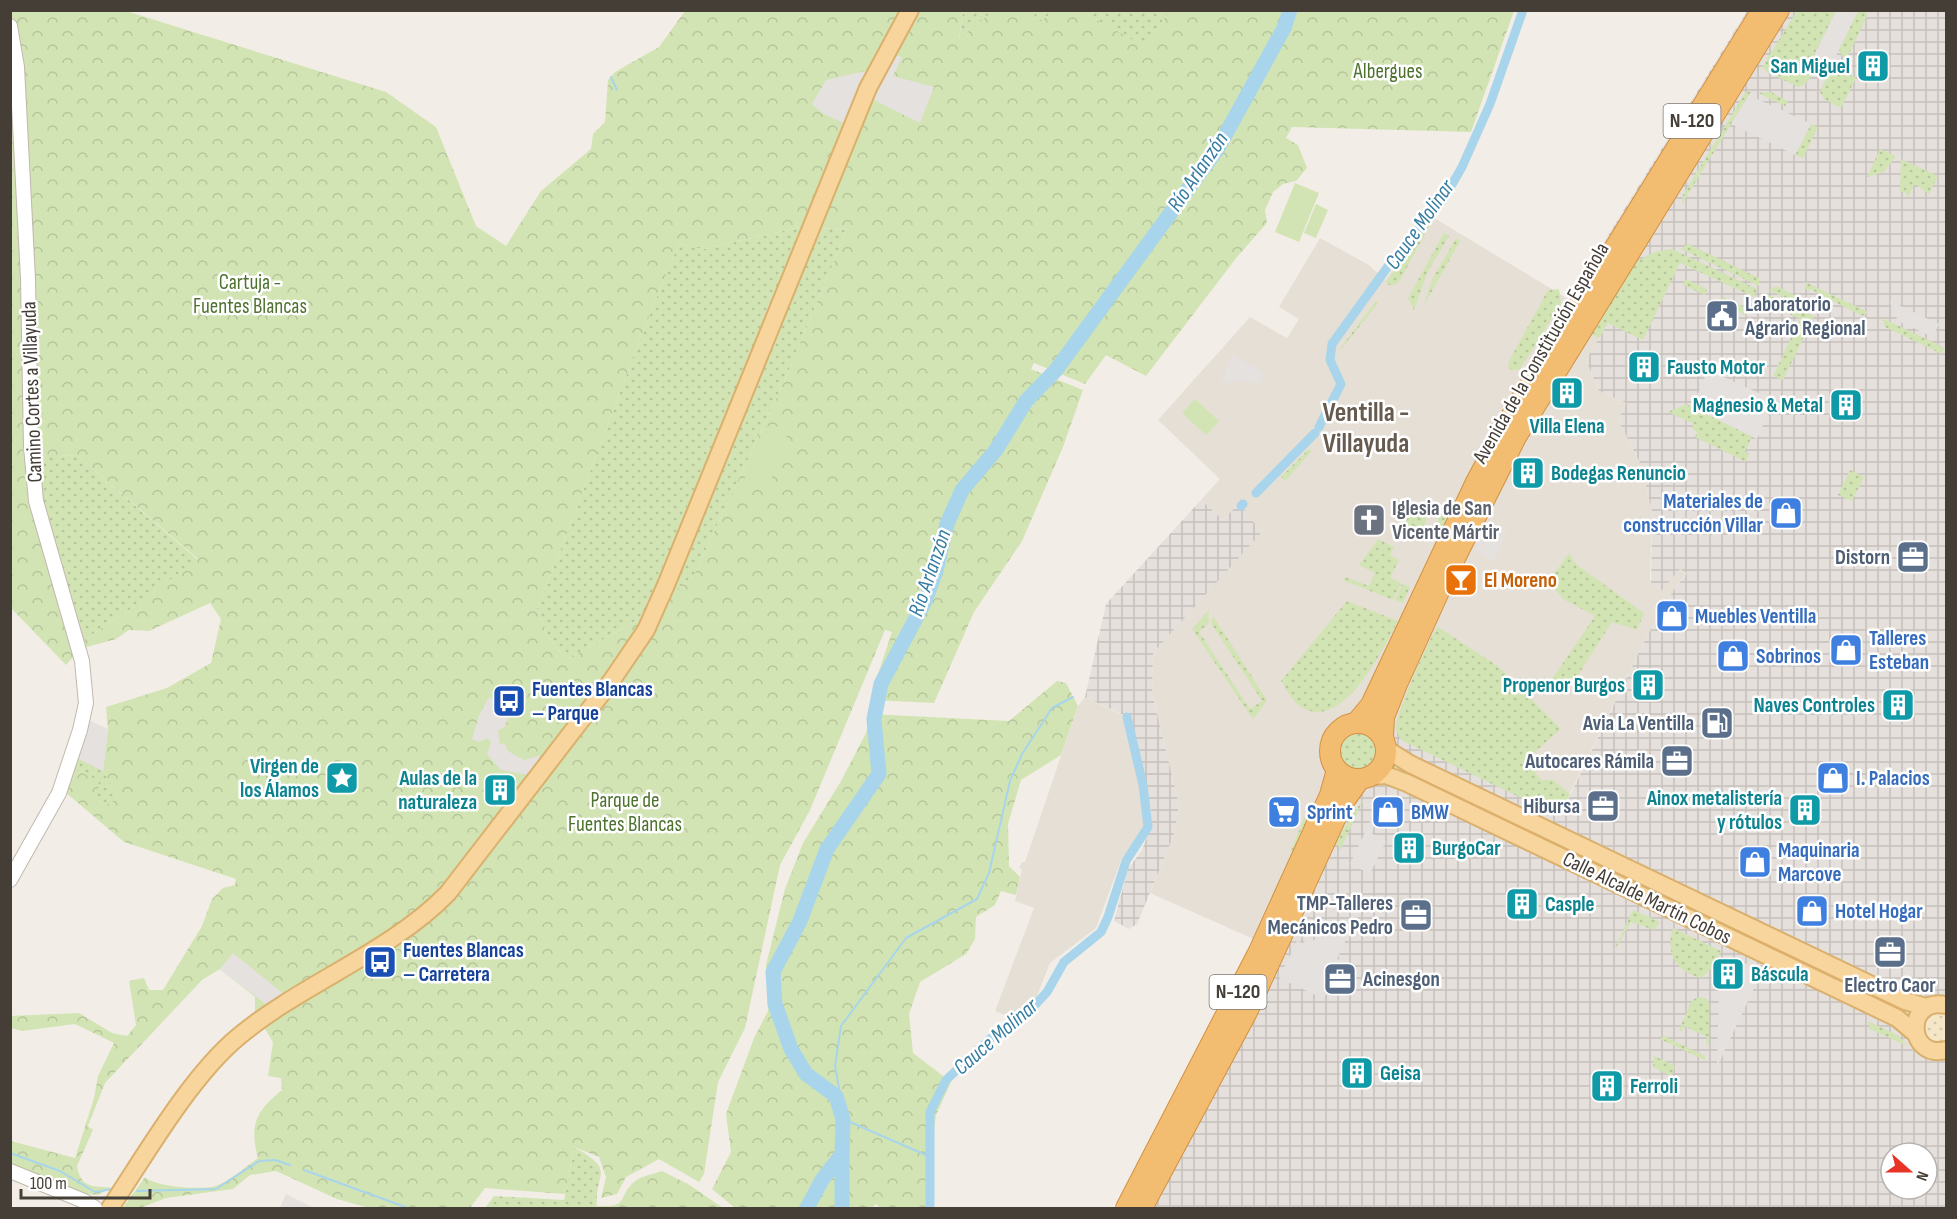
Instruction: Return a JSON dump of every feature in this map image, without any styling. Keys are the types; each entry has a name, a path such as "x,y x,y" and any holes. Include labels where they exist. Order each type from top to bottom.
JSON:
{"highway":[{"name":"Avenida de la Constitución Española","path":"1356,723 1371,705 1476,482 1517,405 1761,10"},
{"name":"Avenida de la Constitución Española","path":"1384,743 1384,717 1402,675 1446,576 1516,437 1779,10"},
{"path":"1356,723 1374,728 1384,743 1384,762 1366,777 1348,777 1338,770 1330,753 1332,741 1344,727 1356,723"},
{"name":"N-120","path":"1125,1209 1259,951 1330,795 1338,770"},
{"name":"N-120","path":"1142,1209 1239,1026 1342,804 1366,777"}],"main road":[{"path":"110,1209 221,1052 254,1026 421,918 448,893 521,801 637,645 665,588 865,95 910,10"},
{"name":"Calle Alcalde Martín Cobos","path":"1384,743 1415,767 1905,1001 1926,1008"},
{"name":"Calle Alcalde Martín Cobos","path":"1366,777 1393,777 1466,811 1897,1018 1916,1034 1926,1048 1933,1051 1947,1050"},
{"path":"1916,1034 1917,1019 1926,1008 1938,1004 1947,1005"}],"street":[{"name":"Camino Cortes a Villayuda","path":"10,26 17,67 28,279 31,447 36,501 82,661 86,703 60,793 10,880"},
{"path":"10,1172 64,1193 86,1206 104,1200 124,1188"}],"shaded area":[{"path":"1747,11 1946,11 1946,1208 1116,1208 1211,1030 1361,714 1396,728 1404,741 1560,816 1647,636 1673,591 1687,573 1680,569 1661,591 1651,587 1652,511 1641,465 1618,420 1626,403 1599,391 1586,360 1608,323 1568,300"},
{"path":"1836,11 1858,11 1832,64 1823,68 1811,62"},
{"path":"886,53 902,57 893,76 934,87 920,123 866,96 852,127 822,113 812,104 826,80 878,68"},
{"path":"1749,95 1811,124 1795,155 1731,124"},
{"path":"1436,219 1608,323 1586,360 1599,391 1626,403 1618,420 1641,465 1652,511 1650,581 1680,569 1687,572 1673,591 1647,636 1559,816 1321,804 1258,941 1150,893 1175,832 1179,804 1152,693 1153,653 1259,534 1239,503 1223,520 1201,500 1220,479 1158,420 1250,317 1287,338 1299,319 1279,307 1320,238 1369,265 1385,280 1426,223"},
{"path":"1890,301 1939,324 1933,337 1896,320 1898,314 1892,310"},
{"path":"1232,355 1265,373 1259,384 1239,381 1221,384"},
{"path":"1708,370 1774,400 1757,439 1692,407"},
{"path":"721,424 725,425 662,581 658,579"},
{"path":"1201,500 1223,520 1239,503 1259,529 1260,534 1153,653 1152,693 1179,804 1175,832 1137,924 1129,929 1114,921 1128,869 1142,850 1151,826 1151,811 1130,718 1085,697 1106,604"},
{"path":"1487,520 1507,533 1493,562 1474,548"},
{"path":"489,697 516,712 508,719 504,728 498,730 500,744 504,743 508,751 524,760 538,756 545,758 533,776 501,770 487,754 491,743 488,738 479,742 472,739 478,718"},
{"path":"1085,697 1124,716 1144,800 1145,826 1121,860 1096,928 1050,963 1037,996 1012,1018 995,1011 1034,908 1015,901 1022,869 1019,868 1022,862 1025,862 1078,706"},
{"path":"87,719 108,729 103,771 76,757"},
{"path":"1376,809 1382,809 1371,833 1386,841 1370,874 1350,864"},
{"path":"1325,922 1349,933 1337,959 1342,961 1324,999 1279,978 1297,941 1303,943 1306,940 1316,940"},
{"path":"233,953 284,994 268,1006 220,969"},
{"path":"1732,957 1762,971 1717,1067 1719,986"},
{"path":"286,1194 314,1208 280,1208"}],"green space":[{"path":"11,11 126,11 386,92 436,127 476,226 506,246 541,191 591,149 593,134 605,122 608,80 615,72 659,47 685,11 963,11 959,39 993,11 1036,11 1028,31 1054,11 1080,11 1146,47 1169,11 1514,11 1471,132 1292,127 1286,138 1298,145 1307,168 1296,181 1283,184 1273,192 1265,210 1267,223 1237,257 1146,376 1106,355 1085,384 1034,363 1031,369 1083,390 1063,447 1022,541 974,612 934,703 872,700 873,689 892,632 885,630 810,810 780,865 745,1028 718,1082 704,1174 699,1182 659,1159 626,1177 617,1194 601,1198 606,1177 599,1157 574,1147 565,1194 485,1188 470,1208 369,1208 337,1199 276,1171 250,1175 233,1189 166,1198 140,1208 123,1208 145,1177 169,1186 212,1187 228,1180 258,1158 254,1136 257,1120 266,1105 282,1090 281,1078 268,1076 273,1042 255,1013 255,997 220,969 202,980 105,1083 88,1126 93,1130 77,1166 82,1180 86,1183 112,1188 97,1195 86,1194 11,1166 11,1141 75,1158 94,1098 98,1076 114,1043 75,1024 22,1031 11,1028 10,1016 79,1013 112,1033 127,1036 136,1025 129,981 144,978 149,990 163,990 202,926 212,899 223,888 235,885 236,879 124,842 65,792 73,769 99,780 97,800 108,804 119,798 103,771 108,729 106,707 167,688 211,663 221,619 210,603 149,631 129,630 116,639 83,648 82,641 125,613 198,559 78,456 27,454 75,655 66,665 11,608","holes":["800,227 847,230 784,382 693,577 631,624 566,660 546,634 537,608 679,244 704,249"]},
{"path":"963,11 993,11 959,40"},
{"path":"1036,11 1054,11 1027,32"},
{"path":"1080,11 1169,11 1146,48"},
{"path":"1797,11 1836,11 1807,69 1813,72 1809,80 1798,87 1767,72 1762,67"},
{"path":"1857,11 1867,11 1867,16 1849,54 1843,57 1839,50"},
{"path":"1850,61 1845,72 1856,78 1841,108 1824,99 1820,92 1830,70"},
{"path":"1752,90 1682,204 1683,195 1745,93"},
{"path":"1771,92 1788,101 1785,106 1758,93"},
{"path":"1811,124 1818,127 1803,158 1795,155"},
{"path":"1880,149 1896,156 1884,172 1867,177"},
{"path":"1901,159 1938,176 1929,194 1915,184 1908,197 1905,192 1900,191"},
{"path":"1295,183 1319,193 1299,242 1275,232"},
{"path":"1316,204 1328,210 1316,238 1304,233"},
{"path":"1428,224 1430,225 1400,280 1395,285 1389,285 1386,282"},
{"path":"800,227 847,230 784,382 693,577 631,624 566,660 546,634 537,608 679,244 704,249"},
{"path":"1444,233 1449,236 1428,271 1414,310 1408,298"},
{"path":"1456,238 1460,241 1423,307 1433,278"},
{"path":"1688,244 1759,278 1759,286 1681,249"},
{"path":"1672,249 1757,289 1754,297 1680,263 1643,340 1608,323 1599,338 1592,334 1637,261 1655,252"},
{"path":"1685,279 1707,289 1705,295 1683,285"},
{"path":"1805,282 1868,312 1862,316 1810,289 1808,292"},
{"path":"1776,286 1818,306 1815,312 1769,290"},
{"path":"1559,289 1561,304 1520,369 1512,371 1508,367 1509,361 1548,290"},
{"path":"1768,295 1814,316 1783,380 1773,376 1800,319 1765,302"},
{"path":"1723,297 1748,309 1746,315 1720,303"},
{"path":"1376,301 1378,303 1340,351 1342,346"},
{"path":"1882,318 1945,348 1942,354 1885,327"},
{"path":"1195,399 1219,421 1206,435 1182,413"},
{"path":"1686,404 1752,436 1745,452 1749,454 1746,462 1695,437 1697,432 1692,428 1694,424 1668,412"},
{"path":"772,424 786,431 787,441 769,484 756,489 745,482 745,476 754,450 763,433"},
{"path":"1309,449 1312,451 1285,481 1281,477"},
{"path":"36,454 78,456 198,560 82,641 41,499"},
{"path":"1850,470 1864,477 1852,501 1838,495"},
{"path":"1412,509 1427,519 1417,539 1401,531"},
{"path":"1439,512 1451,519 1435,546"},
{"path":"1378,539 1394,547 1390,555 1399,560 1390,578 1401,583 1393,600 1343,580 1345,577 1369,586 1375,573 1359,565"},
{"path":"1569,553 1577,565 1644,613 1637,630 1612,622 1576,678 1550,682 1595,616 1563,599 1549,581"},
{"path":"1402,584 1410,587 1403,603 1395,600"},
{"path":"1347,601 1398,621 1372,667 1346,699 1332,708 1317,712 1301,707 1292,699 1281,681"},
{"path":"1209,610 1208,624 1199,632 1250,709 1262,701 1211,623 1213,616 1267,700 1255,717 1252,718 1192,629"},
{"path":"1438,627 1499,667 1561,729 1526,760 1541,780 1553,780 1570,794 1559,816 1403,741 1399,736 1396,729 1397,722 1406,694 1420,660"},
{"path":"1057,681 1066,683 1078,706 1061,755 1021,780 1008,824 1009,866 1020,877 1016,895 1001,891 995,905 976,917 975,939 966,954 920,982 909,1014 913,1053 951,1082 936,1115 931,1155 933,1208 880,1208 876,1204 872,1208 735,1208 712,1189 731,1152 726,1114 754,1038 768,1011 766,965 785,889 803,843 841,781 866,733 870,714 1009,721"},
{"path":"1358,731 1372,737 1378,751 1372,765 1358,771 1344,765 1338,751 1344,737"},
{"path":"76,757 103,771 120,798 108,804 97,800 73,769"},
{"path":"1395,763 1914,1011 1910,1018 1391,771"},
{"path":"1365,796 1341,849 1336,843 1337,839"},
{"path":"1310,804 1316,806 1295,852 1291,850"},
{"path":"1633,910 1660,922 1654,930 1631,922 1611,956"},
{"path":"1673,928 1721,951 1712,968 1701,978 1685,971 1675,960 1670,946"},
{"path":"1699,997 1705,998 1709,1003 1709,1044 1706,1045 1707,1037 1684,1026 1681,1032 1679,1030 1692,1000"},
{"path":"1868,1021 1899,1036 1907,1046 1870,1029"},
{"path":"1664,1036 1705,1056 1705,1060 1660,1039"},
{"path":"1654,1056 1675,1066 1671,1076 1653,1067"},
{"path":"574,1147 596,1162 600,1168 597,1208 485,1208 494,1196 564,1200"},
{"path":"662,1171 688,1184 723,1208 597,1208 597,1206 619,1203 637,1180"}],"sand":[{"path":"1933,1012 1946,1013 1946,1043 1928,1041 1922,1027 1926,1018"}],"waterway":[{"name":"Río Arlanzón","path":"807,1208 822,1180 842,1154 843,1119 836,1096 806,1074 791,1049 775,1004 773,972 800,921 827,849 879,774 874,719 881,684 925,601 936,571 947,524 962,490 996,450 1026,401 1056,370 1218,148 1284,28 1290,10"},
{"name":"Cauce Molinar","path":"1319,427 1341,384 1330,360 1332,344 1389,265 1443,200 1462,167 1490,104 1523,10"},
{"path":"611,77 617,90"},
{"name":"Cauce Molinar","path":"1256,493 1315,433"},
{"path":"836,1096 839,1088 835,1066 841,1026 906,938 977,899 989,873 1010,781 1022,754 1052,708 1073,697"},
{"name":"Cauce Molinar","path":"930,1208 930,1112 946,1080 991,1038 1024,1017 1047,992 1064,962 1101,932 1126,861 1148,827 1143,785 1127,717"},
{"path":"843,1119 928,1156"},
{"path":"10,1153 60,1171 95,1192 113,1189"},
{"path":"842,1154 842,1208"},
{"path":"137,1191 216,1189 259,1161 275,1160 290,1165"},
{"path":"304,1170 408,1208"}],"place":[{"name":"San Miguel","path":"1873,66"},
{"name":"Laboratorio Agrario Regional","path":"1722,316"},
{"name":"Fausto Motor","path":"1644,367"},
{"name":"Villa Elena","path":"1567,393"},
{"name":"Magnesio & Metal","path":"1846,405"},
{"name":"Bodegas Renuncio","path":"1528,473"},
{"name":"Materiales de construcción Villar","path":"1786,513"},
{"name":"Iglesia de San Vicente Mártir","path":"1369,520"},
{"name":"Distorn","path":"1913,557"},
{"name":"El Moreno","path":"1461,580"},
{"name":"Muebles Ventilla","path":"1672,616"},
{"name":"Talleres Esteban","path":"1846,650"},
{"name":"Sobrinos","path":"1733,656"},
{"name":"Propenor Burgos","path":"1648,685"},
{"name":"Fuentes Blancas – Parque","path":"509,701"},
{"name":"Naves Controles","path":"1898,705"},
{"name":"Avia La Ventilla","path":"1717,723"},
{"name":"Autocares Rámila","path":"1677,761"},
{"name":"Virgen de los Álamos","path":"342,778"},
{"name":"I. Palacios","path":"1833,778"},
{"name":"Aulas de la naturaleza","path":"500,790"},
{"name":"Hibursa","path":"1603,806"},
{"name":"Ainox metalistería y rótulos","path":"1805,810"},
{"name":"Sprint","path":"1284,812"},
{"name":"BMW","path":"1388,812"},
{"name":"BurgoCar","path":"1409,848"},
{"name":"Maquinaria Marcove","path":"1755,862"},
{"name":"Casple","path":"1522,904"},
{"name":"Hotel Hogar","path":"1812,911"},
{"name":"TMP-Talleres Mecánicos Pedro","path":"1416,915"},
{"name":"Electro Caor","path":"1890,952"},
{"name":"Fuentes Blancas – Carretera","path":"380,962"},
{"name":"Báscula","path":"1728,974"},
{"name":"Acinesgon","path":"1340,979"},
{"name":"Geisa","path":"1357,1073"},
{"name":"Ferroli","path":"1607,1086"}],"district":[{"name":"Ventilla - Villayuda","path":"1366,428"}],"park label":[{"name":"Albergues","path":"1388,71"},
{"name":"Cartuja - Fuentes Blancas","path":"250,294"},
{"name":"Parque de Fuentes Blancas","path":"625,812"}]}
